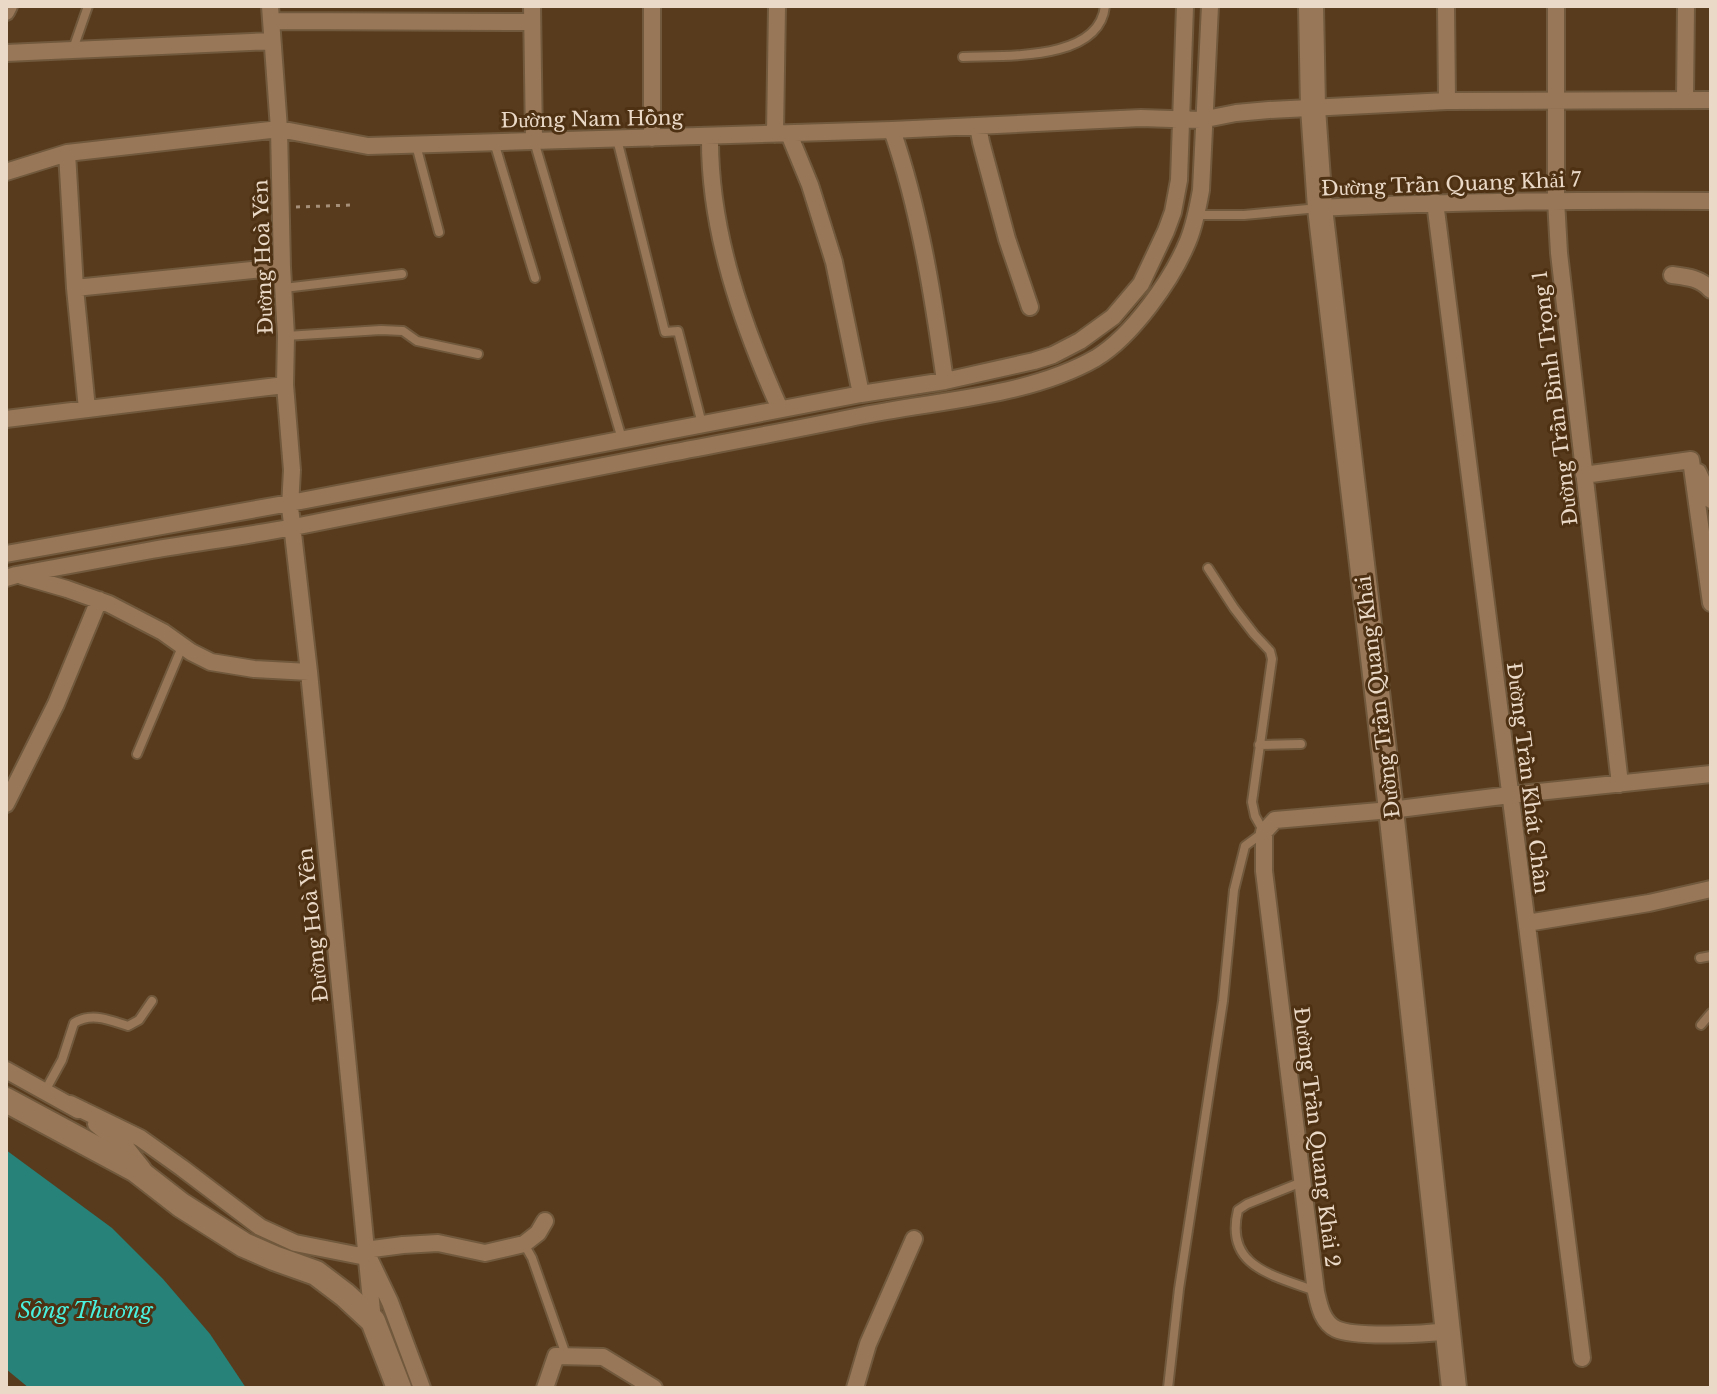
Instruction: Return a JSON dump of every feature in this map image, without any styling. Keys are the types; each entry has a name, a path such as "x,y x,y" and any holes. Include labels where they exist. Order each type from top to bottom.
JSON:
{"main road":[{"name":"Đường Trần Quang Khải","path":"1311,6 1313,108 1320,208 1391,810 1454,1388"},
{"path":"6,1100 136,1170 181,1205 244,1245 316,1273 373,1321 399,1388"}],"street":[{"path":"6,12 9,6"},
{"path":"652,6 652,138"},
{"path":"777,6 782,134 810,185 834,262 861,394"},
{"path":"11,576 293,526 1010,389 1060,375 1098,356 1121,337 1147,309 1172,273 1188,240 1201,190 1185,6"},
{"path":"6,554 290,505 780,409 945,381 1053,355 1080,341 1113,317 1141,284 1166,231 1174,212 1193,120 1210,6"},
{"path":"1446,6 1447,101"},
{"name":"Đường Trần Bình Trọng 1","path":"1556,6 1556,200 1562,283 1620,784"},
{"path":"1685,100 1686,6"},
{"path":"271,13 532,14 534,140"},
{"name":"Đường Hoà Yên","path":"271,13 279,129 285,385 292,470 290,505 373,1321"},
{"path":"6,53 272,41"},
{"name":"Đường Nam Hồng","path":"6,172 67,153 279,129 368,146 782,134 1141,118 1193,120 1236,113 1447,101 1711,100"},
{"path":"978,126 1007,239 1030,307"},
{"path":"892,130 915,209 932,290 945,381"},
{"path":"710,136 717,216 725,258 758,361 780,409"},
{"path":"67,153 75,288 87,409"},
{"name":"Đường Trần Quang Khải 7","path":"1320,208 1435,202 1711,201"},
{"name":"Đường Trần Khát Chân","path":"1435,202 1582,1358"},
{"path":"1174,212 1194,215"},
{"path":"75,288 282,267"},
{"path":"1672,275 1693,277 1711,290"},
{"path":"6,419 285,385"},
{"path":"1584,475 1691,460"},
{"path":"1691,460 1711,500"},
{"path":"1691,460 1711,603"},
{"path":"11,576 99,600 163,632 211,662 233,667 309,672"},
{"path":"6,804 56,704 99,600"},
{"path":"1264,832 1275,820 1711,774"},
{"name":"Đường Trần Quang Khải 2","path":"1264,832 1264,871 1302,1182 1316,1292 1324,1318 1335,1328 1359,1333 1427,1334 1448,1331"},
{"path":"1527,923 1649,903 1711,889"},
{"path":"6,1070 140,1138 260,1227 295,1243 365,1254 403,1245 438,1243 485,1253 524,1244 538,1233 545,1221"},
{"path":"70,1104 128,1150 157,1186"},
{"path":"855,1388 868,1344 914,1239"},
{"path":"365,1254 390,1302 422,1388"},
{"path":"545,1388 556,1356 566,1355 603,1357 654,1388"}],"lane":[{"path":"73,50 88,6"},
{"path":"963,57 1040,54 1078,43 1094,32 1104,17 1105,6"},
{"path":"617,139 665,332 678,331 702,424"},
{"path":"534,140 622,440"},
{"path":"493,142 535,278"},
{"path":"416,145 439,232"},
{"name":"Đường Trần Quang Khải 7","path":"1194,215 1244,215 1320,208"},
{"path":"284,288 402,274"},
{"path":"286,336 403,331 417,341 478,354"},
{"path":"1168,1388 1179,1289 1223,1001 1234,890 1245,846 1264,832 1255,816 1252,802 1272,659 1270,651 1240,617 1208,568"},
{"path":"137,754 183,646"},
{"path":"1259,745 1301,744"},
{"path":"1700,958 1711,956"},
{"path":"45,1091 62,1060 74,1023 84,1017 100,1017 128,1026 139,1020 152,1001"},
{"path":"1701,1025 1711,1013"},
{"path":"1302,1182 1238,1210 1234,1225 1236,1242 1251,1265 1316,1292"},
{"path":"524,1244 532,1258 566,1355"}],"path":[{"path":"281,208 352,205"}],"water":[{"name":"Sông Thương","path":"6,1150 112,1228 163,1279 210,1334 246,1388 29,1388 6,1369"}]}
